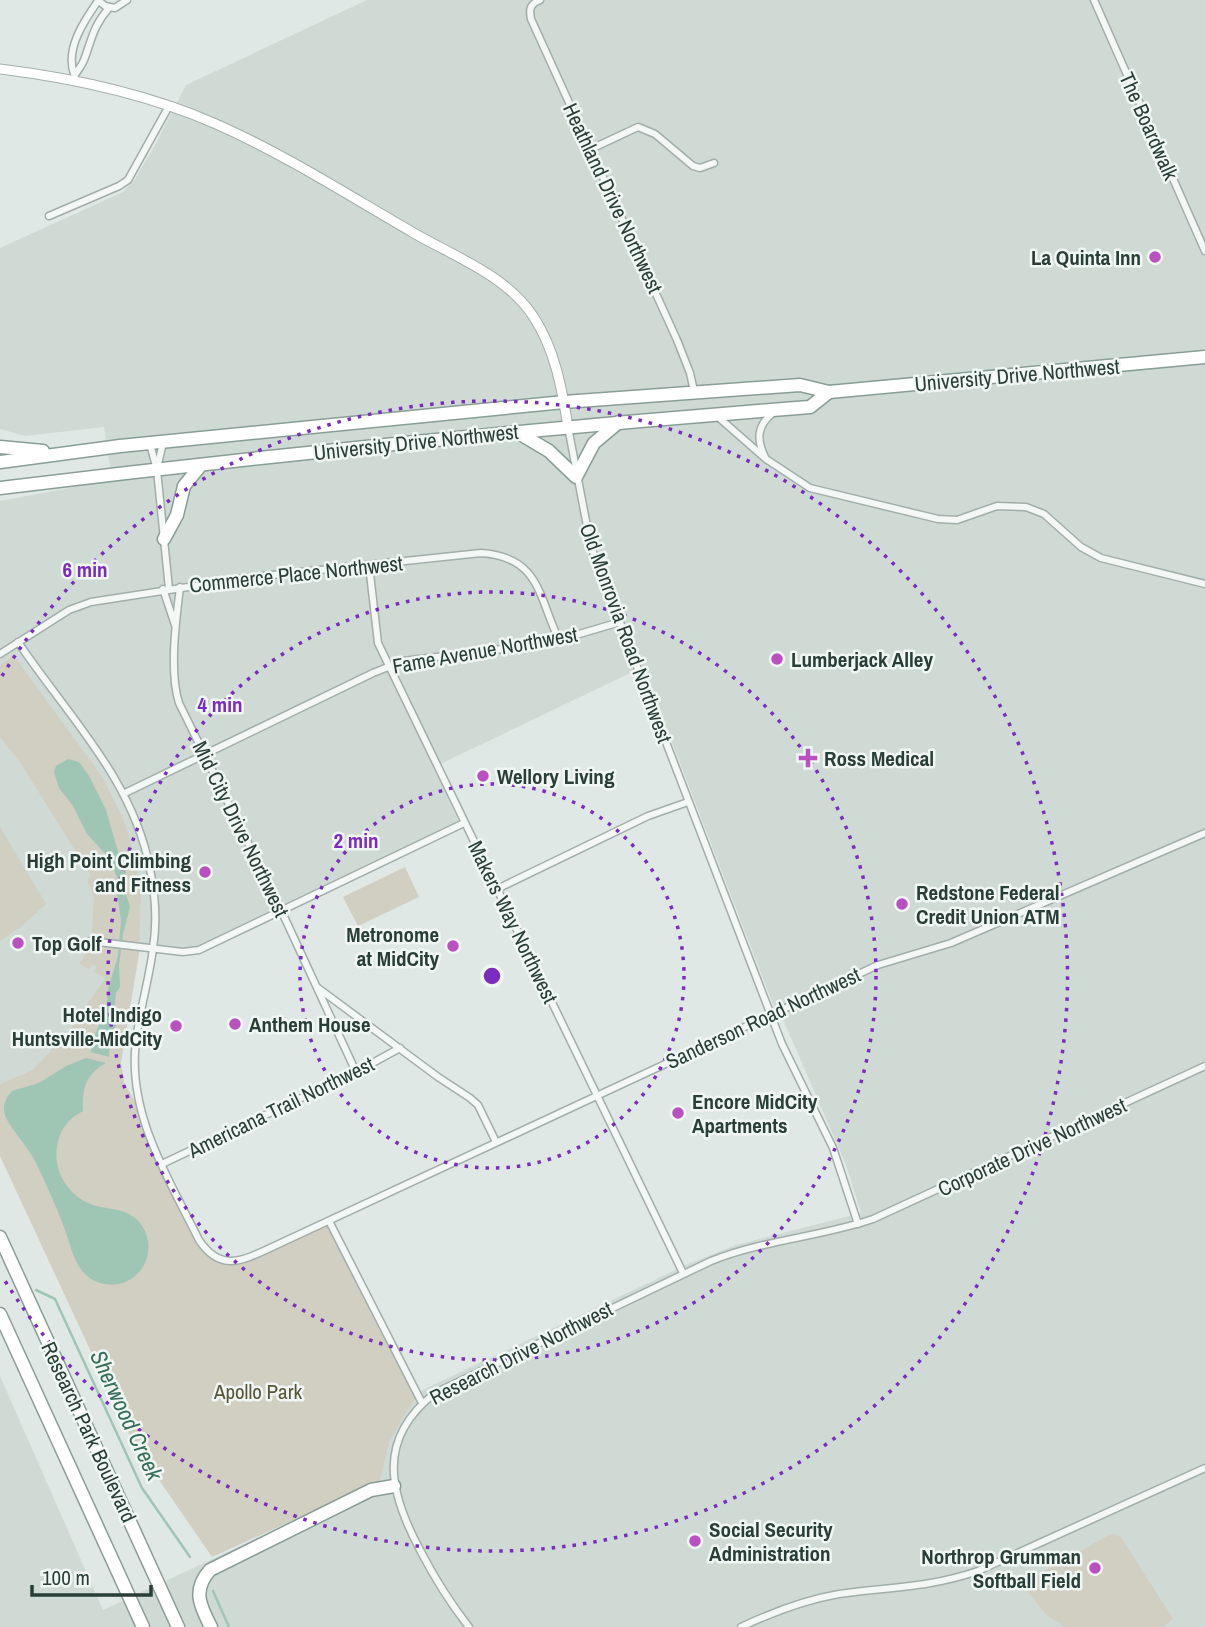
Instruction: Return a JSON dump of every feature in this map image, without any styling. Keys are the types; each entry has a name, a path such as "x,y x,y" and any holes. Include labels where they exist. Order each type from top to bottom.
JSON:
{"highway":[{"name":"University Drive Northwest","path":"0,462 157,443 564,402 800,384 829,392 1205,357"},
{"name":"University Drive Northwest","path":"0,488 517,432 810,407 829,392"},
{"path":"517,432 549,451 576,477 594,443 620,422"},
{"path":"0,447 74,452"},
{"path":"164,539 177,515 184,485 201,465"},
{"name":"Research Park Boulevard","path":"0,1237 178,1625"},
{"name":"Research Park Boulevard","path":"0,1314 143,1627"},
{"path":"211,1627 198,1595 200,1584 210,1570 371,1490 394,1486"}],"street":[{"path":"74,77 70,63 77,38 98,0 109,8"},
{"path":"74,77 83,63 90,36 109,8 120,6 127,0"},
{"name":"Heathland Drive Northwest","path":"540,0 533,3 529,10 534,27 677,340 694,391"},
{"name":"The Boardwalk","path":"1094,0 1205,251"},
{"name":"Old Monrovia Road Northwest","path":"0,69 74,77 215,123 495,278 533,316 555,362 591,547 782,1044 832,1148 858,1224"},
{"path":"49,216 128,180 169,106"},
{"path":"591,149 638,127 654,134 693,166 700,168 713,163"},
{"path":"766,459 758,441 760,430 767,417 777,409"},
{"path":"716,415 766,459 810,488 858,502 938,519 957,520 997,506 1026,507 1044,514 1080,547 1101,558 1205,584"},
{"path":"157,443 157,470"},
{"path":"157,443 157,470"},
{"name":"Mid City Drive Northwest","path":"157,470 166,589 175,626"},
{"name":"Commerce Place Northwest","path":"0,654 81,604 180,587 481,553 512,559 527,571 537,586 559,640"},
{"name":"Makers Way Northwest","path":"369,565 377,643 683,1273"},
{"name":"Mid City Drive Northwest","path":"180,587 175,626 177,696 356,1072"},
{"name":"Fame Avenue Northwest","path":"125,793 403,661 559,640 620,622"},
{"name":"Sanderson Road Northwest","path":"18,642 103,758 125,793 139,827 150,870 154,910 153,949 137,1031 135,1068 141,1112 150,1139 199,1240 206,1251 217,1258 230,1261 243,1260 329,1221 878,965 951,943 1205,833"},
{"path":"497,890 648,816 688,802"},
{"path":"90,941 183,952 199,950 464,823"},
{"name":"Mid City Drive Northwest","path":"317,987 478,1105 496,1142"},
{"name":"Americana Trail Northwest","path":"162,1164 356,1072 400,1048"},
{"name":"Corporate Drive Northwest","path":"858,1224 915,1201 1205,1066"},
{"path":"329,1221 422,1403"},
{"name":"Research Drive Northwest","path":"469,1627 414,1541 399,1506 394,1486 393,1465 400,1435 422,1403 455,1383 724,1255 757,1245 858,1224"},
{"path":"741,1627 782,1609 822,1597 913,1587 978,1572 1205,1468"}],"shaded area":[{"path":"367,0 1205,0 1205,1627 0,1627 0,1376 103,1610 380,1481 390,1441 415,1400 414,1394 688,1264 736,1245 861,1213 846,1165 782,1017 774,1007 643,667 434,767 459,822 192,948 91,938 91,965 97,967 105,977 89,1003 67,1034 32,1070 0,1084 0,501 112,480 104,427 25,436 0,429 0,248 123,192 135,179 154,147 186,85"},
{"path":"68,759 79,762 89,776 106,810 126,872 124,888 130,907 123,934 119,966 120,987 115,1002 117,1022 110,1039 109,1057 91,1052 95,1034 106,1010 108,989 118,956 121,920 118,881 111,860 87,834 73,806 59,788 54,772 56,766"},
{"path":"86,1058 106,1063 94,1072 87,1082 83,1095 83,1111 62,1130 56,1157 61,1175 70,1190 85,1201 129,1214 137,1220 147,1235 148,1244 148,1253 141,1270 128,1281 110,1285 91,1279 78,1265 38,1167 4,1111 5,1102 12,1091 39,1083 66,1066"}],"green space":[{"name":"Apollo Park","path":"14,656 103,778 124,821 134,853 141,892 139,954 121,1063 124,1083 141,1112 162,1164 199,1240 217,1258 243,1260 329,1221 416,1390 415,1400 390,1441 380,1481 212,1557 133,1442 0,1156 0,1084 32,1070 67,1034 105,978 94,972 97,967 92,965 89,969 79,964 89,949 92,930 94,898 87,879 91,876 20,762 0,737 0,665"},
{"path":"0,827 46,904 22,926 0,941"},
{"path":"405,867 419,897 358,926 343,897"},
{"name":"Northrop Grumman Softball Field","path":"1114,1534 1121,1537 1173,1619 1163,1627 1066,1627 1046,1615 1022,1584"}],"waterway":[{"name":"Sherwood Creek","path":"36,1290 55,1299 142,1488 190,1557"},
{"name":"Sherwood Creek","path":"213,1591 229,1627"}],"place":[{"name":"La Quinta Inn","path":"1155,257"},
{"name":"Lumberjack Alley","path":"777,659"},
{"name":"Ross Medical","path":"808,758"},
{"name":"Wellory Living","path":"483,776"},
{"name":"High Point Climbing and Fitness","path":"205,872"},
{"name":"Redstone Federal Credit Union ATM","path":"902,904"},
{"name":"Top Golf","path":"18,943"},
{"name":"Metronome at MidCity","path":"453,946"},
{"name":"Anthem House","path":"235,1024"},
{"name":"Hotel Indigo Huntsville-MidCity","path":"176,1026"},
{"name":"Encore MidCity Apartments","path":"678,1113"},
{"name":"Social Security Administration","path":"695,1541"},
{"name":"Northrop Grumman Softball Field","path":"1095,1568"}]}
